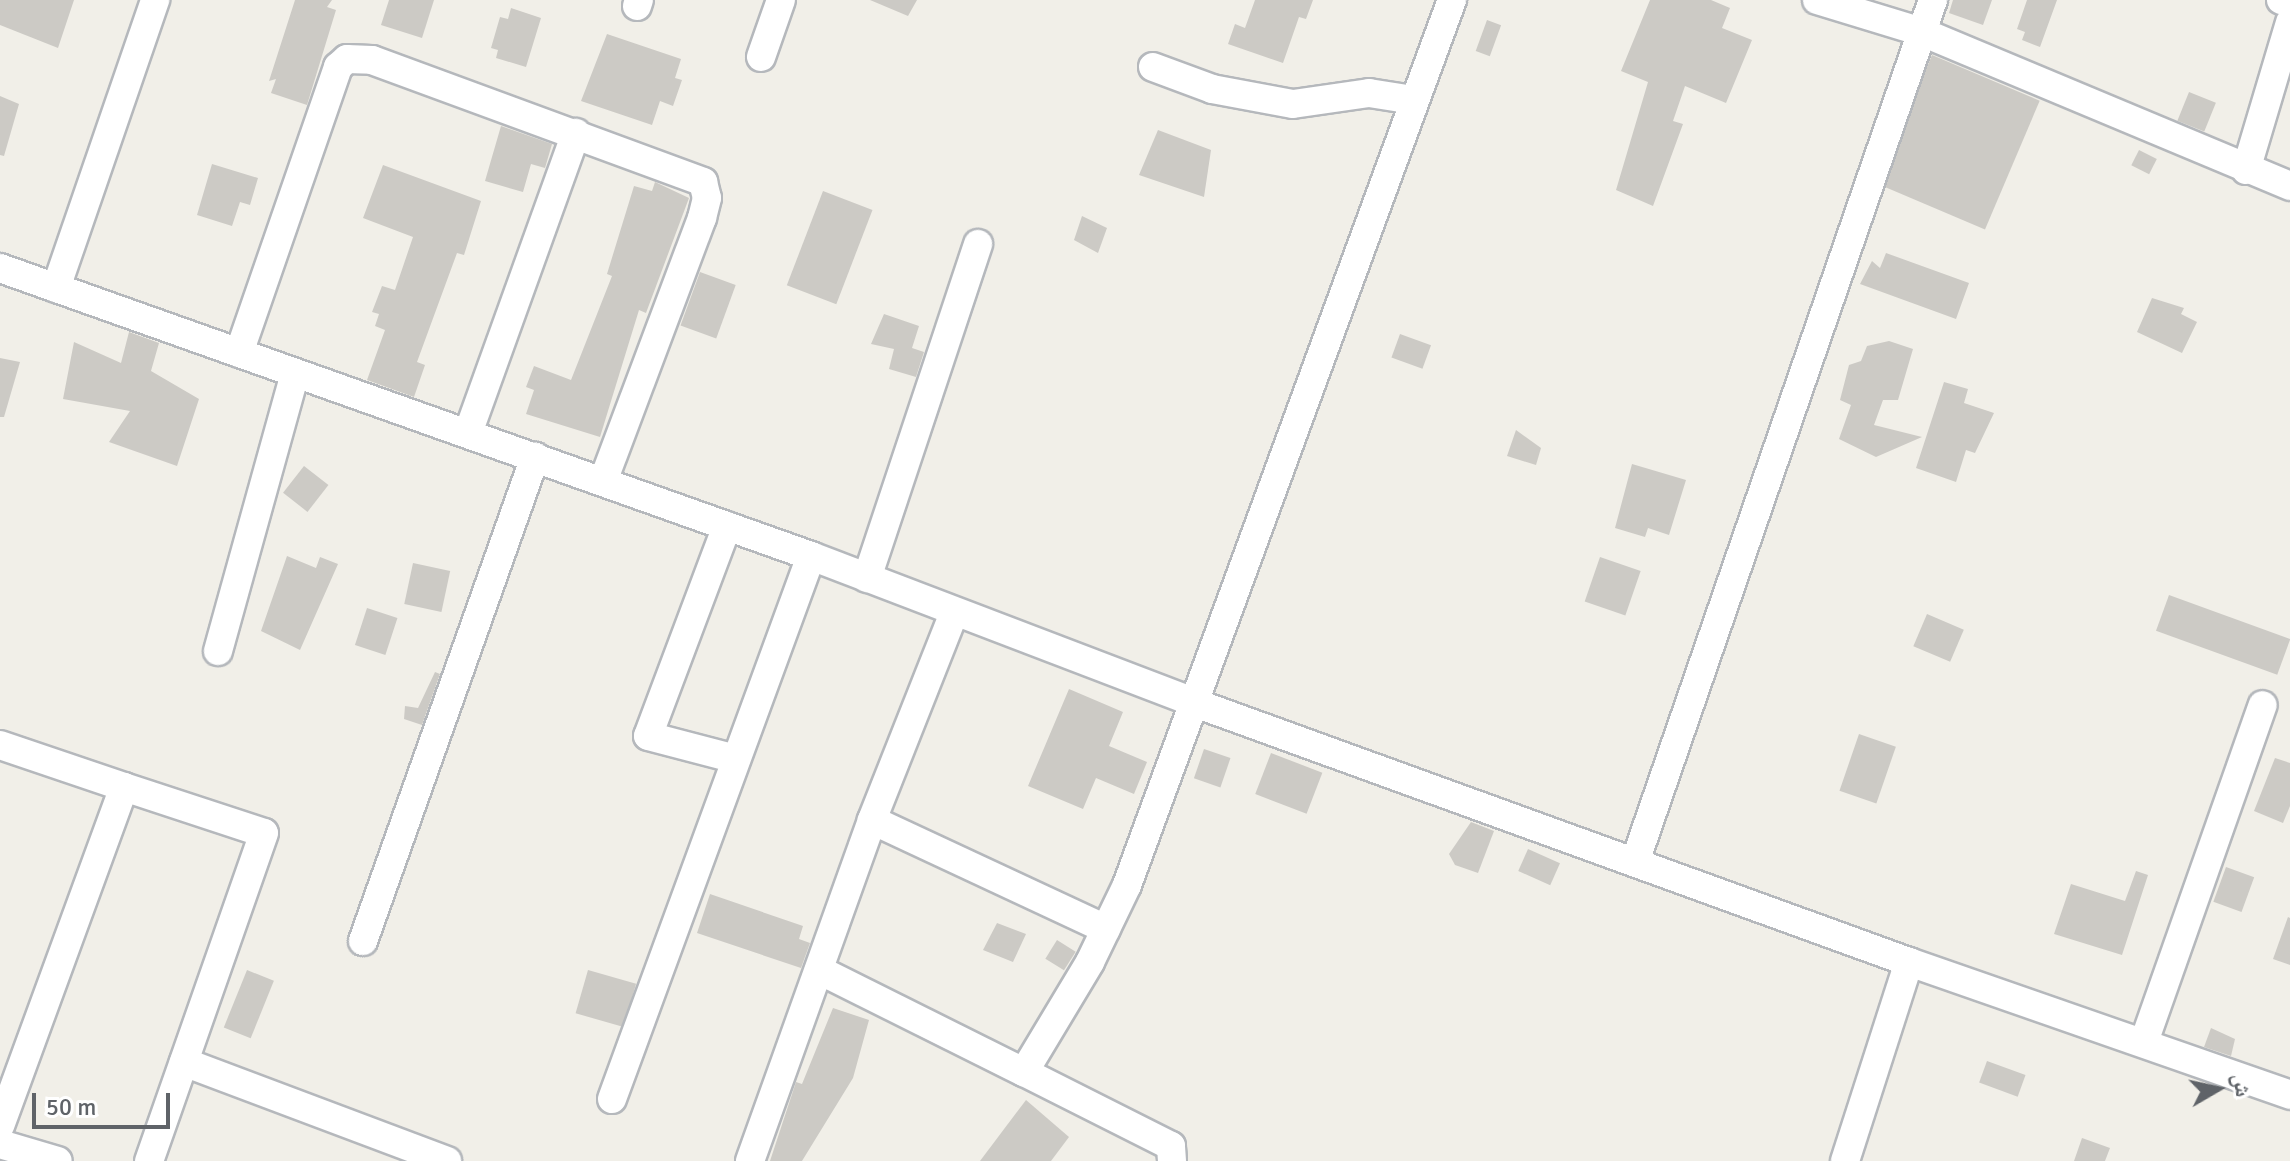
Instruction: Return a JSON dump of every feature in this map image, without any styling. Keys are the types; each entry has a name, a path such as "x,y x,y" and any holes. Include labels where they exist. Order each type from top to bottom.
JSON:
{"street":[{"path":"56,288 155,0"},
{"path":"1024,1072 1106,929 1195,703 1452,0"},
{"path":"1817,0 1922,32 2290,186"},
{"path":"1636,859 1933,0"},
{"path":"2281,0 2290,3"},
{"path":"761,57 777,1"},
{"path":"2246,170 2290,22"},
{"path":"239,353 338,67 347,59 372,60 694,175 703,182 707,198 603,481"},
{"path":"1153,67 1212,89 1274,102 1328,103 1381,92 1413,100"},
{"path":"468,433 576,133"},
{"path":"867,578 978,244"},
{"path":"0,268 811,556 1195,703 1636,859 1909,962 2290,1095"},
{"path":"218,651 295,373"},
{"path":"363,941 535,457"},
{"path":"727,526 648,736 736,759"},
{"path":"612,1099 811,556"},
{"path":"750,1161 872,820 954,613"},
{"path":"2144,1042 2263,705"},
{"path":"0,745 264,833 149,1161"},
{"path":"0,1125 124,787"},
{"path":"872,820 1106,929"},
{"path":"1845,1161 1909,962"},
{"path":"819,970 1171,1146 1172,1161"},
{"path":"184,1062 447,1161"},
{"path":"0,1144 58,1161"}],"building":[{"path":"0,0 74,0 58,48 0,25"},
{"path":"295,0 332,0 327,7 336,10 307,105 271,93 276,79 269,81"},
{"path":"389,0 434,0 422,38 381,25"},
{"path":"870,0 917,0 908,16"},
{"path":"1255,0 1313,0 1306,19 1299,17 1283,63 1228,44 1235,24 1245,28"},
{"path":"1650,0 1711,0 1730,8 1722,28 1752,40 1726,103 1685,86 1673,121 1683,124 1653,206 1616,190 1648,82 1621,71"},
{"path":"1953,0 1992,0 1983,25 1949,13"},
{"path":"2027,0 2057,0 2040,47 2022,40 2025,32 2017,29"},
{"path":"511,8 541,18 526,67 496,58 498,50 491,48 500,17 508,19"},
{"path":"1487,20 1501,25 1490,56 1476,51"},
{"path":"607,34 681,59 675,78 682,80 673,106 660,101 652,125 581,101"},
{"path":"1932,55 2040,101 1985,230 1877,184"},
{"path":"2189,92 2216,103 2204,132 2177,121"},
{"path":"0,96 19,104 4,156 0,155"},
{"path":"501,126 552,144 545,168 531,164 523,192 485,181"},
{"path":"1158,130 1211,150 1204,197 1139,175"},
{"path":"2139,150 2157,159 2149,174 2131,165"},
{"path":"212,164 258,178 250,205 240,202 232,226 197,215"},
{"path":"383,165 481,201 464,255 457,253 417,362 425,365 414,397 367,380 385,330 375,326 379,314 372,312 382,286 395,290 413,237 363,218"},
{"path":"655,182 689,198 646,313 639,310 600,437 526,414 534,390 526,387 534,366 571,380 612,276 607,274 634,186 652,191"},
{"path":"823,191 872,210 836,304 787,285"},
{"path":"1082,216 1107,228 1098,253 1074,240"},
{"path":"1886,253 1969,283 1956,319 1860,284 1872,261 1880,268"},
{"path":"700,272 736,285 716,339 681,326"},
{"path":"2152,298 2184,308 2181,314 2197,322 2182,353 2137,332"},
{"path":"884,314 919,326 912,348 924,352 916,377 889,369 894,349 871,344"},
{"path":"129,332 159,343 151,371 199,399 177,466 109,442 130,411 63,399 74,342 121,363"},
{"path":"1400,334 1431,345 1422,369 1391,357"},
{"path":"1889,341 1913,349 1898,400 1883,400 1874,425 1922,437 1876,457 1839,439 1851,405 1840,400 1849,365 1861,361 1867,346"},
{"path":"0,358 20,362 4,417 0,417"},
{"path":"1944,382 1968,389 1964,403 1994,413 1975,453 1966,450 1956,482 1916,468"},
{"path":"1516,430 1541,448 1536,465 1507,456"},
{"path":"1632,464 1686,480 1669,535 1648,528 1645,537 1615,528"},
{"path":"304,466 328,485 307,512 283,493"},
{"path":"287,556 316,568 320,557 338,564 300,650 261,631"},
{"path":"1600,557 1641,571 1625,615 1585,601"},
{"path":"413,563 450,571 441,612 404,604"},
{"path":"2169,595 2290,639 2277,675 2156,631"},
{"path":"367,608 397,618 385,655 355,645"},
{"path":"1927,614 1964,630 1950,662 1913,646"},
{"path":"435,672 440,674 422,725 404,719 405,706 418,708"},
{"path":"1069,689 1123,712 1109,746 1147,762 1134,794 1096,778 1083,809 1028,786"},
{"path":"1859,734 1896,747 1876,803 1839,791"},
{"path":"1204,749 1230,758 1220,787 1194,778"},
{"path":"1271,753 1322,773 1307,814 1255,794"},
{"path":"2275,758 2290,763 2290,806 2283,823 2254,811"},
{"path":"1471,822 1494,831 1478,873 1455,865 1449,854"},
{"path":"1528,849 1560,863 1550,885 1518,871"},
{"path":"2226,867 2254,877 2242,912 2213,902"},
{"path":"2136,871 2148,875 2122,955 2054,934 2071,884 2125,901"},
{"path":"710,894 803,926 799,939 810,943 801,968 697,933"},
{"path":"2290,918 2290,965 2273,959"},
{"path":"997,923 1026,934 1013,962 983,950"},
{"path":"1057,940 1076,952 1064,970 1045,959"},
{"path":"247,970 274,981 251,1038 224,1027"},
{"path":"588,970 636,984 624,1027 576,1013"},
{"path":"833,1008 869,1020 853,1078 802,1161 770,1161 796,1082 802,1084"},
{"path":"2211,1028 2235,1039 2231,1056 2204,1047"},
{"path":"1987,1061 2026,1075 2018,1097 1979,1083"},
{"path":"1026,1100 1069,1137 1051,1161 980,1161"},
{"path":"2082,1138 2110,1148 2105,1161 2074,1161"}]}
